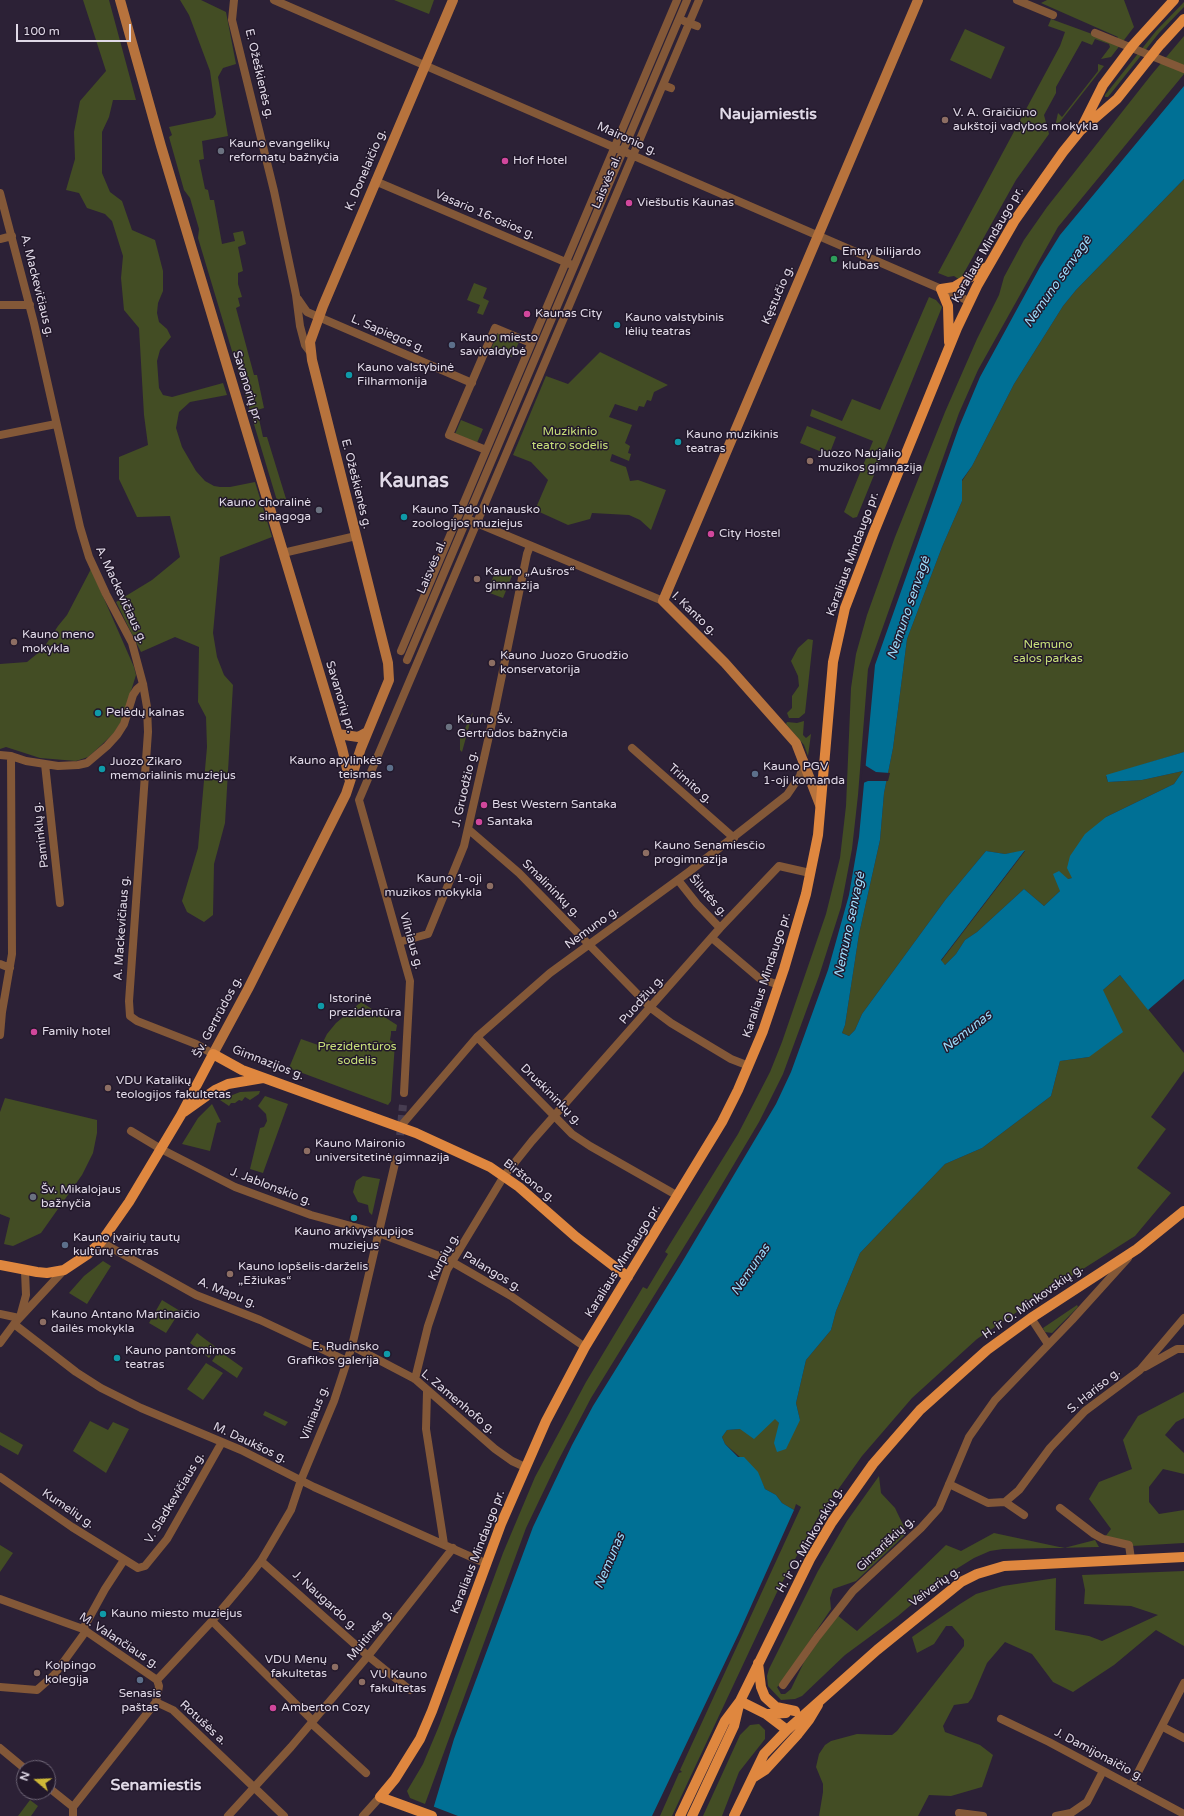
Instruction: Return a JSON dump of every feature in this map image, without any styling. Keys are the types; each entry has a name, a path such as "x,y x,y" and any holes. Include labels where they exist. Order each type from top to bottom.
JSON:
{"main road":[{"name":"Karaliaus Mindaugo pr.","path":"380,1797 395,1779 420,1739 525,1466 550,1414 585,1348 725,1116 749,1066 779,985 799,922 818,835 832,662 845,608 855,579 969,301 1030,196 1080,131 1103,85 1133,46 1174,0"},
{"name":"Karaliaus Mindaugo pr.","path":"1080,131 1117,100 1160,45 1184,20"},
{"path":"949,347 948,306 941,289 954,287 989,266"},
{"name":"Gimnazijos g.","path":"213,1054 237,1067 400,1127"},
{"name":"Šv. Gertrūdos g.","path":"64,1270 88,1254 101,1242 114,1225 181,1115 213,1054"},
{"path":"181,1115 215,1090 228,1084 267,1078"},
{"name":"Birštono g.","path":"400,1127 461,1153 504,1176 602,1258 628,1276"},
{"name":"H. ir O. Minkovskių g.","path":"692,1816 734,1726 740,1702 758,1663 814,1553 840,1509 873,1464 902,1429 947,1384 987,1350 1030,1318 1136,1249 1184,1210"},
{"path":"0,1265 25,1271 47,1273 64,1270"},
{"name":"Veiverių g.","path":"734,1816 764,1754 787,1730 824,1695 944,1595 977,1574 1004,1566 1184,1557"},
{"path":"758,1663 761,1687 765,1696 776,1707 794,1711"},
{"path":"766,1714 780,1714 794,1711 824,1695"},
{"name":"Veiverių g.","path":"754,1777 765,1770 809,1720 824,1695"},
{"path":"740,1702 766,1714 787,1730 809,1720"},
{"name":"H. ir O. Minkovskių g.","path":"680,1816 724,1721 740,1702"},
{"path":"380,1797 432,1816"}],"street":[{"name":"Savanorių pr.","path":"120,0 161,146 338,734 350,781"},
{"name":"E. Ožeškienės g.","path":"234,0 232,20 274,191 296,295 300,326 305,345 311,353 388,663 389,680 368,732"},
{"name":"Maironio g.","path":"274,0 969,301"},
{"name":"K. Donelaičio g.","path":"311,353 310,342 318,318 453,0"},
{"name":"Laisvės al.","path":"400,651 565,262 590,193 614,147 667,13 676,0"},
{"name":"Laisvės al.","path":"407,660 687,0"},
{"name":"Laisvės al.","path":"359,800 477,523 510,454 584,272 699,0"},
{"name":"Kęstučio g.","path":"663,601 918,0"},
{"path":"1017,0 1053,15"},
{"path":"667,13 697,26"},
{"path":"1095,33 1184,69"},
{"path":"663,85 671,88"},
{"name":"Vasario 16-osios g.","path":"376,181 552,256 584,272"},
{"name":"A. Mackevičiaus g.","path":"0,193 30,305 56,424 85,545 106,594 132,643 144,684 148,732 129,1001 130,1016"},
{"path":"0,239 12,236"},
{"name":"E. Ožeškienės g.","path":"296,295 307,312 318,318"},
{"path":"0,305 30,305"},
{"name":"L. Sapiegos g.","path":"318,318 472,383"},
{"path":"510,454 497,448 487,447 450,435 495,328 531,343"},
{"path":"521,366 543,375"},
{"path":"0,435 56,424"},
{"name":"I. Kanto g.","path":"458,516 663,601 725,663 796,742 820,805"},
{"path":"284,553 356,536"},
{"name":"J. Gruodžio g.","path":"399,942 428,934 455,870 468,829 494,714 527,554 530,546"},
{"path":"400,651 422,652"},
{"path":"400,651 414,672"},
{"path":"0,755 45,764 78,765 87,763 96,757 117,735 124,724 133,695 137,689 144,684"},
{"path":"338,734 358,737 368,732"},
{"path":"350,781 368,732"},
{"name":"Trimito g.","path":"632,748 734,838"},
{"path":"0,1035 2,1012 10,968 11,756"},
{"name":"Nemuno g.","path":"400,1127 477,1037 550,973 734,838 787,795 800,776 804,760"},
{"name":"Paminklų g.","path":"45,764 60,903"},
{"name":"Šv. Gertrūdos g.","path":"213,1054 248,989 346,794 350,781"},
{"name":"Vilniaus g.","path":"359,800 410,981 404,1093"},
{"name":"Smalininkų g.","path":"468,829 519,873 651,1008 671,1023 725,1056 749,1066"},
{"name":"Puodžių g.","path":"504,1176 554,1116 651,1008 720,928 779,866 810,873"},
{"name":"Šilutės g.","path":"678,880 697,904 720,928"},
{"path":"712,938 759,978 779,985"},
{"path":"0,964 10,968"},
{"name":"Gimnazijos g.","path":"130,1016 136,1021 196,1044 213,1054"},
{"name":"Druskininkų g.","path":"477,1037 572,1134 590,1146 678,1196"},
{"name":"J. Jablonskio g.","path":"131,1131 161,1149 235,1187 312,1215 378,1234"},
{"name":"Vilniaus g.","path":"157,1680 212,1621 261,1561 292,1510 301,1480 329,1415 352,1346 396,1159"},
{"name":"Kurpių g.","path":"415,1379 439,1292 452,1262 504,1176"},
{"name":"Palangos g.","path":"378,1234 452,1262 511,1296 585,1348"},
{"name":"A. Mapu g.","path":"101,1242 196,1295 260,1320 347,1360"},
{"name":"H. ir O. Minkovskių g.","path":"949,1484 969,1437 981,1418 1014,1378 1048,1344 1136,1249"},
{"name":"Šv. Gertrūdos g.","path":"0,1343 17,1321 64,1270"},
{"name":"Šv. Gertrūdos g.","path":"17,1321 26,1295 25,1271"},
{"name":"M. Daukšos g.","path":"0,1314 17,1321 76,1372 101,1388 141,1408 222,1442 301,1480 487,1564"},
{"path":"1030,1318 1048,1344"},
{"name":"S. Hariso g.","path":"1006,1502 1019,1490 1050,1448 1085,1411 1140,1370 1184,1318"},
{"name":"L. Zamenhofo g.","path":"352,1346 415,1379 427,1392 499,1451 512,1461 525,1466"},
{"path":"1140,1370 1177,1349 1184,1349"},
{"path":"427,1392 426,1429 444,1544"},
{"name":"V. Sladkevičiaus g.","path":"124,1560 138,1568 142,1568 161,1548 193,1497 222,1442"},
{"name":"Kumelių g.","path":"0,1477 53,1514 124,1560"},
{"path":"949,1484 988,1503 1006,1502 1024,1515"},
{"name":"Gintariškių g.","path":"784,1685 817,1637 853,1591 932,1517 939,1508 949,1484"},
{"path":"1060,1508 1103,1539 1129,1545 1131,1559"},
{"name":"Muitinės g.","path":"254,1787 368,1656 453,1548"},
{"path":"0,1687 37,1690 54,1675 84,1630 104,1589 124,1560"},
{"name":"J. Naugardo g.","path":"261,1561 300,1594 368,1656 410,1690"},
{"name":"M. Valančiaus g.","path":"0,1599 84,1630 157,1680 159,1686 156,1702"},
{"path":"212,1621 312,1722 366,1773"},
{"path":"1132,1786 1184,1683"},
{"path":"72,1816 73,1807 156,1702"},
{"name":"Rotušės a.","path":"156,1702 173,1710 284,1816"},
{"name":"J. Damijonaičio g.","path":"1001,1719 1184,1814"},
{"path":"1163,1727 1184,1738"},
{"path":"0,1748 16,1761"},
{"path":"1056,1816 1072,1813 1087,1802 1103,1771"},
{"path":"228,1816 254,1787"},
{"path":"56,1793 73,1807"},
{"name":"Karaliaus Mindaugo pr.","path":"363,1816 380,1797"},
{"path":"959,1814 983,1816"}],"green space":[{"path":"83,0 109,0 136,100 113,100 109,117 102,132 102,173 110,192 122,201 132,230 155,240 163,271 163,291 158,303 157,313 159,322 167,329 171,337 160,350 157,361 159,388 163,395 172,397 223,383 227,395 190,402 179,412 176,428 182,447 196,471 205,481 214,486 230,487 255,482 272,537 220,557 213,633 217,657 224,675 233,685 225,823 214,864 213,915 204,922 187,912 182,901 198,848 207,747 206,717 198,702 199,647 175,637 141,652 116,602 152,580 180,557 170,516 137,517 119,479 119,457 148,445 144,415 139,328 124,310 121,278 123,256 112,221 105,214 87,208 79,193 66,190 75,159 74,132 80,101 106,71"},
{"path":"180,0 201,0 226,12 236,64 223,68 218,77 228,136 202,141 204,159 199,160 205,189 208,190 210,200 214,200 222,244 235,241 233,233 243,231 246,244 238,247 243,271 238,273 238,284 242,297 238,298 240,306 236,308 254,375 257,375 264,408 257,410 263,437 267,437 287,502 278,504 198,238 199,229 190,198 184,190 169,137 172,135 169,127 213,118 216,114 210,71 189,15"},
{"path":"394,0 434,0 429,14"},
{"path":"1047,0 1124,0 1134,27 1111,57 1101,59 1110,47 1109,44 1095,39 1092,45 1082,41 1056,87 1056,93 1044,115 1049,134 1016,180 960,280 954,276 948,277 938,273 1060,46 1065,32 1048,26 1051,19 1114,42 1118,37 1041,3"},
{"path":"1184,2 1184,7 1159,33 1108,97 1105,97 1105,95 1156,31"},
{"path":"965,29 1005,47 991,79 950,60"},
{"path":"1184,36 1184,74 1058,227 978,370 959,413 868,669 852,849 841,907 819,976 783,1074 759,1122 591,1398 558,1461 526,1528 425,1804 410,1798 407,1791 423,1764 439,1726 503,1553 535,1477 586,1382 643,1287 647,1289 668,1254 665,1252 738,1134 770,1072 782,1042 826,914 840,858 846,806 851,688 856,654 867,615 895,537 945,412 977,339 999,295 1004,277 1024,240 1047,207 1152,74"},
{"path":"1098,64 1104,66 1056,127 1058,113 1062,117 1098,71"},
{"name":"Nemuno salos parkas","path":"1184,179 1184,752 1106,776 1108,782 1142,780 1183,771 1174,784 1106,817 1072,878 1068,879 1060,891 1044,906 1024,889 977,932 965,940 956,954 945,965 941,961 1025,851 1005,854 986,851 946,899 862,1014 855,1030 849,1036 842,1033 845,1025 859,934 880,840 884,793 893,748 907,639 942,547 962,501 962,481 972,466 1014,384 1063,306 1076,290"},
{"path":"474,283 487,288 483,298 489,301 483,315 477,313 480,305 467,300"},
{"path":"929,297 936,300 942,307 857,517 853,518 844,512 873,441 810,416 812,409 842,421 852,399 880,410"},
{"path":"498,333 519,342 512,357 491,349"},
{"name":"Muzikinio teatro sodelis","path":"600,352 668,385 654,392 651,401 647,400 644,407 639,406 637,411 615,404 609,417 632,425 625,443 630,446 628,453 631,454 629,461 612,454 610,461 626,467 630,481 638,480 666,490 651,530 640,520 629,515 592,513 590,519 568,525 535,510 548,480 531,462 513,455 546,376 568,384"},
{"path":"461,420 483,429 477,443 455,434"},
{"path":"807,426 836,437 829,455 800,443"},
{"path":"91,569 134,667 136,675 122,720 114,733 96,750 88,757 76,761 40,758 6,747 0,749 0,664 27,662 43,649 67,615"},
{"path":"496,570 512,576 503,598 487,592"},
{"path":"808,639 813,640 805,713 799,718 789,718 787,713 792,708 792,696 799,686 798,676 791,661 798,648"},
{"path":"473,712 462,752 460,750 460,739"},
{"path":"804,721 803,735 806,738 811,734 808,756 804,745 786,724 787,722 797,723"},
{"path":"1120,975 1184,1053 1184,1071 1151,1117 1166,1129 1137,1168 1171,1193 1135,1236 1042,1295 977,1339 912,1398 862,1456 817,1519 778,1590 672,1816 660,1816 679,1773 682,1772 680,1770 801,1507 796,1504 794,1510 782,1503 776,1495 765,1489 757,1472 725,1444 722,1437 727,1430 740,1429 775,1418 779,1423 800,1420 796,1403 806,1360 831,1330 836,1311 860,1253 945,1164 982,1148 1051,1096 1060,1061 1089,1057 1103,990"},
{"name":"Prezidentūros sodelis","path":"361,1002 397,1025 396,1031 391,1031 390,1040 395,1043 391,1101 388,1105 289,1068 301,1039 321,1046 327,1034 336,1023"},
{"path":"260,1091 259,1094 250,1100 245,1097 242,1101 239,1100 235,1103 231,1103 229,1106 220,1100 240,1092"},
{"path":"265,1096 288,1104 263,1173 250,1169 260,1128 264,1127 267,1121 266,1114 258,1106"},
{"path":"5,1098 97,1120 97,1133 93,1153 82,1175 41,1233 13,1246 4,1244 10,1218 0,1214 0,1112"},
{"path":"212,1104 221,1122 217,1123 210,1151 182,1144 198,1118"},
{"path":"363,1176 380,1179 372,1215 369,1212 368,1205 358,1202 353,1192 356,1181"},
{"path":"103,1261 111,1266 87,1304 69,1293 84,1276"},
{"path":"162,1300 180,1311 166,1333 149,1323"},
{"path":"1077,1305 1078,1307 1052,1333 1045,1332 1043,1328"},
{"path":"197,1333 217,1348 209,1358 190,1343"},
{"path":"219,1351 243,1368 237,1378 212,1361"},
{"path":"206,1363 223,1373 203,1400 187,1389"},
{"path":"1184,1392 1184,1418 1176,1422 1165,1435 1184,1453 1184,1474 1163,1469 1149,1487 1149,1502 1159,1514 1184,1510 1184,1543 1132,1546 1105,1537 1111,1529 1089,1499 1099,1482 1132,1469 1123,1440 1138,1416"},
{"path":"265,1411 288,1422 285,1426 263,1415"},
{"path":"90,1421 108,1430 113,1422 129,1429 106,1473 73,1451"},
{"path":"0,1432 23,1445 18,1455 0,1445"},
{"path":"879,1476 881,1493 895,1508 907,1533 856,1581 833,1589 830,1598 831,1609 780,1685 777,1687 781,1694 785,1694 791,1689 804,1662 837,1615 857,1631 946,1545 961,1551 994,1533 1063,1548 1003,1549 990,1551 974,1558 945,1576 898,1616 845,1655 802,1696 795,1699 781,1700 768,1686 767,1676 769,1669 818,1571 847,1521"},
{"path":"1095,1540 1099,1547 1065,1548"},
{"path":"0,1545 13,1553 0,1572"},
{"path":"1184,1571 1184,1646 1156,1630 1114,1665 1073,1692 1053,1682 1032,1654 1005,1642 987,1663 972,1698 968,1703 954,1705 943,1726 945,1732 980,1745 993,1755 982,1787 951,1796 929,1795 918,1816 819,1816 823,1784 816,1767 819,1754 825,1745 831,1741 857,1734 892,1735 897,1731 964,1646 964,1640 952,1626 946,1626 934,1644 917,1653 912,1637 960,1604 976,1594 1003,1586 1056,1578 1055,1630 1089,1636 1102,1641 1158,1615 1131,1606 1084,1604 1085,1590 1082,1575"},
{"path":"759,1724 765,1730 765,1739 739,1772 722,1816 703,1816 740,1735 750,1725"},
{"path":"30,1800 38,1806 31,1816 18,1816"}],"water":[{"path":"1184,86 1184,179 1076,290 1063,306 1014,384 972,466 962,480 962,501 942,547 907,639 893,748 884,793 880,840 859,934 845,1025 842,1033 849,1036 855,1030 862,1014 946,899 986,851 1005,854 1025,850 941,960 945,965 956,954 965,940 977,932 1024,889 1044,906 1060,891 1053,874 1059,871 1068,879 1072,878 1067,868 1070,856 1085,834 1106,817 1174,784 1183,771 1142,780 1108,782 1106,775 1184,752 1184,979 1148,1010 1120,975 1103,990 1123,1032 1089,1057 1060,1061 1051,1096 982,1148 945,1164 860,1253 836,1311 831,1330 806,1360 796,1403 800,1420 786,1449 777,1452 774,1443 779,1423 775,1419 754,1439 740,1429 727,1430 722,1437 725,1444 738,1457 744,1457 758,1472 765,1489 776,1495 782,1503 794,1510 739,1633 652,1816 431,1816 454,1739 533,1527 572,1445 593,1406 681,1264 776,1104 791,1072 828,970 849,895 859,837 875,665 959,427 980,377 1040,267 1060,235"}],"pier":[{"path":"863,764 876,772 890,773 888,781 868,781 861,784"},
{"path":"432,1806 458,1816 429,1816"}],"tunnel":[{"path":"399,1147 403,1105"}],"place":[{"name":"V. A. Graičiūno aukštoji vadybos mokykla","path":"945,120"},
{"name":"Kauno evangelikų reformatų bažnyčia","path":"221,151"},
{"name":"Hof Hotel","path":"505,161"},
{"name":"Viešbutis Kaunas","path":"629,203"},
{"name":"Entry bilijardo klubas","path":"834,259"},
{"name":"Kaunas City","path":"527,314"},
{"name":"Kauno valstybinis lėlių teatras","path":"617,325"},
{"name":"Kauno miesto savivaldybė","path":"452,345"},
{"name":"Kauno valstybinė Filharmonija","path":"349,375"},
{"name":"Kauno muzikinis teatras","path":"678,442"},
{"name":"Juozo Naujalio muzikos gimnazija","path":"810,461"},
{"name":"Kauno choralinė sinagoga","path":"319,510"},
{"name":"Kauno Tado Ivanausko zoologijos muziejus","path":"404,517"},
{"name":"City Hostel","path":"711,534"},
{"name":"Kauno „Aušros“ gimnazija","path":"477,579"},
{"name":"Kauno meno mokykla","path":"14,642"},
{"name":"Kauno Juozo Gruodžio konservatorija","path":"492,663"},
{"name":"Pelėdų kalnas","path":"98,713"},
{"name":"Kauno Šv. Gertrūdos bažnyčia","path":"449,727"},
{"name":"Kauno apylinkės teismas","path":"390,768"},
{"name":"Juozo Zikaro memorialinis muziejus","path":"102,769"},
{"name":"Kauno PGV 1-oji komanda","path":"755,774"},
{"name":"Best Western Santaka","path":"484,805"},
{"name":"Santaka","path":"479,822"},
{"name":"Kauno Senamiesčio progimnazija","path":"646,853"},
{"name":"Kauno 1-oji muzikos mokykla","path":"490,886"},
{"name":"Istorinė prezidentūra","path":"321,1006"},
{"name":"Family hotel","path":"34,1032"},
{"name":"VDU Katalikų teologijos fakultetas","path":"108,1088"},
{"name":"Kauno Maironio universitetinė gimnazija","path":"307,1151"},
{"name":"Šv. Mikalojaus bažnyčia","path":"33,1197"},
{"name":"Kauno arkivyskupijos muziejus","path":"354,1218"},
{"name":"Kauno įvairių tautų kultūrų centras","path":"65,1245"},
{"name":"Kauno lopšelis-darželis „Ežiukas“","path":"230,1274"},
{"name":"Kauno Antano Martinaičio dailės mokykla","path":"43,1322"},
{"name":"E. Rudinsko Grafikos galerija","path":"387,1354"},
{"name":"Kauno pantomimos teatras","path":"117,1358"},
{"name":"Kauno miesto muziejus","path":"103,1614"},
{"name":"VDU Menų fakultetas","path":"335,1667"},
{"name":"Kolpingo kolegija","path":"37,1673"},
{"name":"Senasis paštas","path":"140,1680"},
{"name":"VU Kauno fakultetas","path":"362,1682"},
{"name":"Amberton Cozy","path":"273,1708"}],"district":[{"name":"Naujamiestis","path":"768,115"},
{"name":"Kaunas","path":"414,482"},
{"name":"Senamiestis","path":"156,1786"}],"water label":[{"name":"Nemuno senvagė","path":"1058,282"},
{"name":"Nemuno senvagė","path":"909,608"},
{"name":"Nemuno senvagė","path":"850,925"},
{"name":"Nemunas","path":"967,1032"},
{"name":"Nemunas","path":"751,1270"},
{"name":"Nemunas","path":"610,1561"}]}
